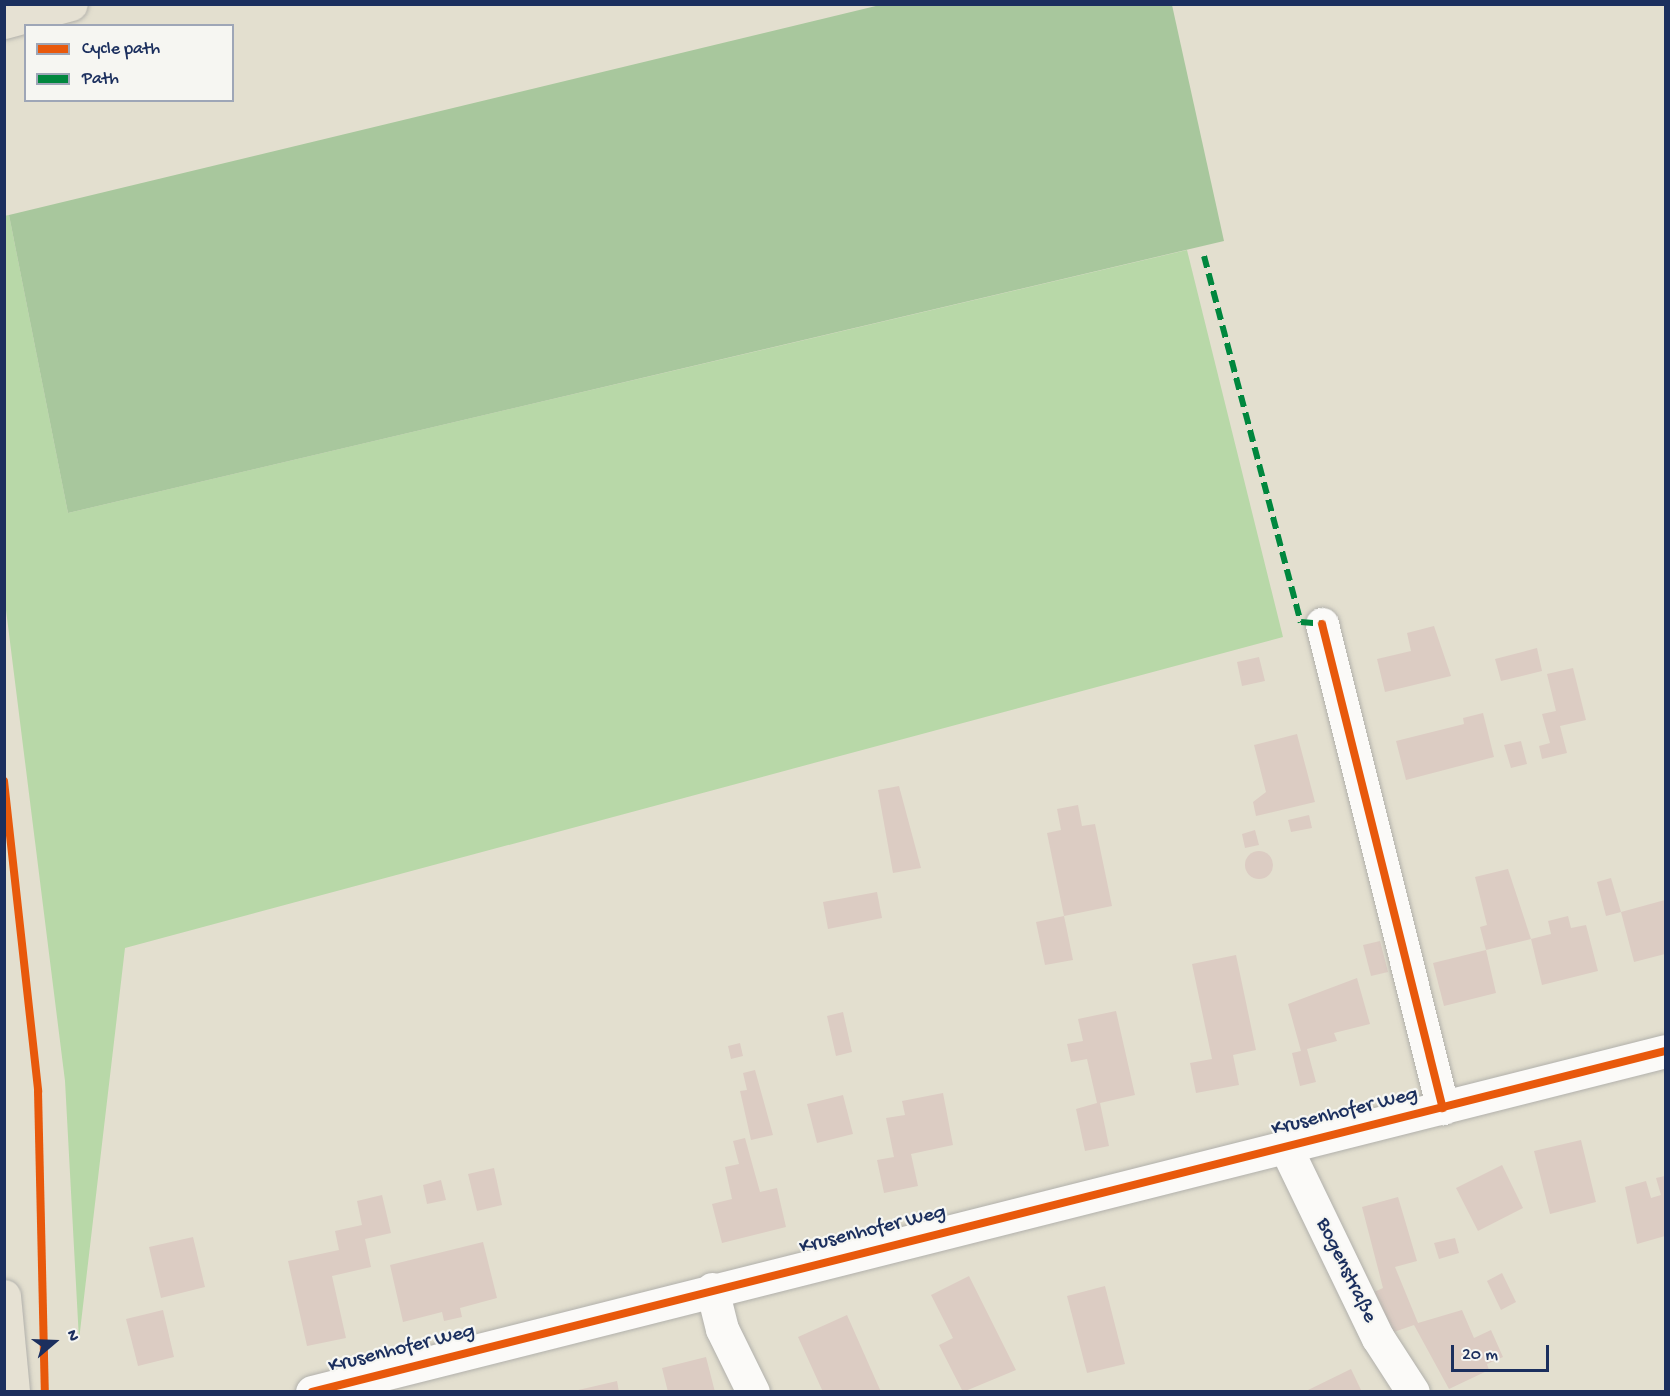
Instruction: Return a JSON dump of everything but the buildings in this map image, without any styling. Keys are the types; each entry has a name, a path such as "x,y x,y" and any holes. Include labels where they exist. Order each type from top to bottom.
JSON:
{"main road":[{"path":"4,22 71,4"},
{"path":"4,1296 13,1392"}],"street":[{"name":"Krusenhofer Weg","path":"1322,624 1443,1108"},
{"name":"Krusenhofer Weg","path":"312,1392 712,1289 1665,1051"},
{"name":"Bogenstraße","path":"1284,1146 1378,1338 1413,1392"},
{"path":"712,1289 722,1329 753,1392"}],"green space":[{"path":"880,5 1172,5 1224,241 68,513 9,215"},
{"path":"9,215 68,513 1187,250 1283,637 125,948 79,1340 65,1081 5,602 4,216"}],"marked path":[{"path":"1204,256 1301,622 1322,624"}],"cycle path":[{"path":"1322,624 1443,1108"},
{"path":"4,781 38,1091 45,1392"},
{"path":"312,1392 1666,1051"}]}
